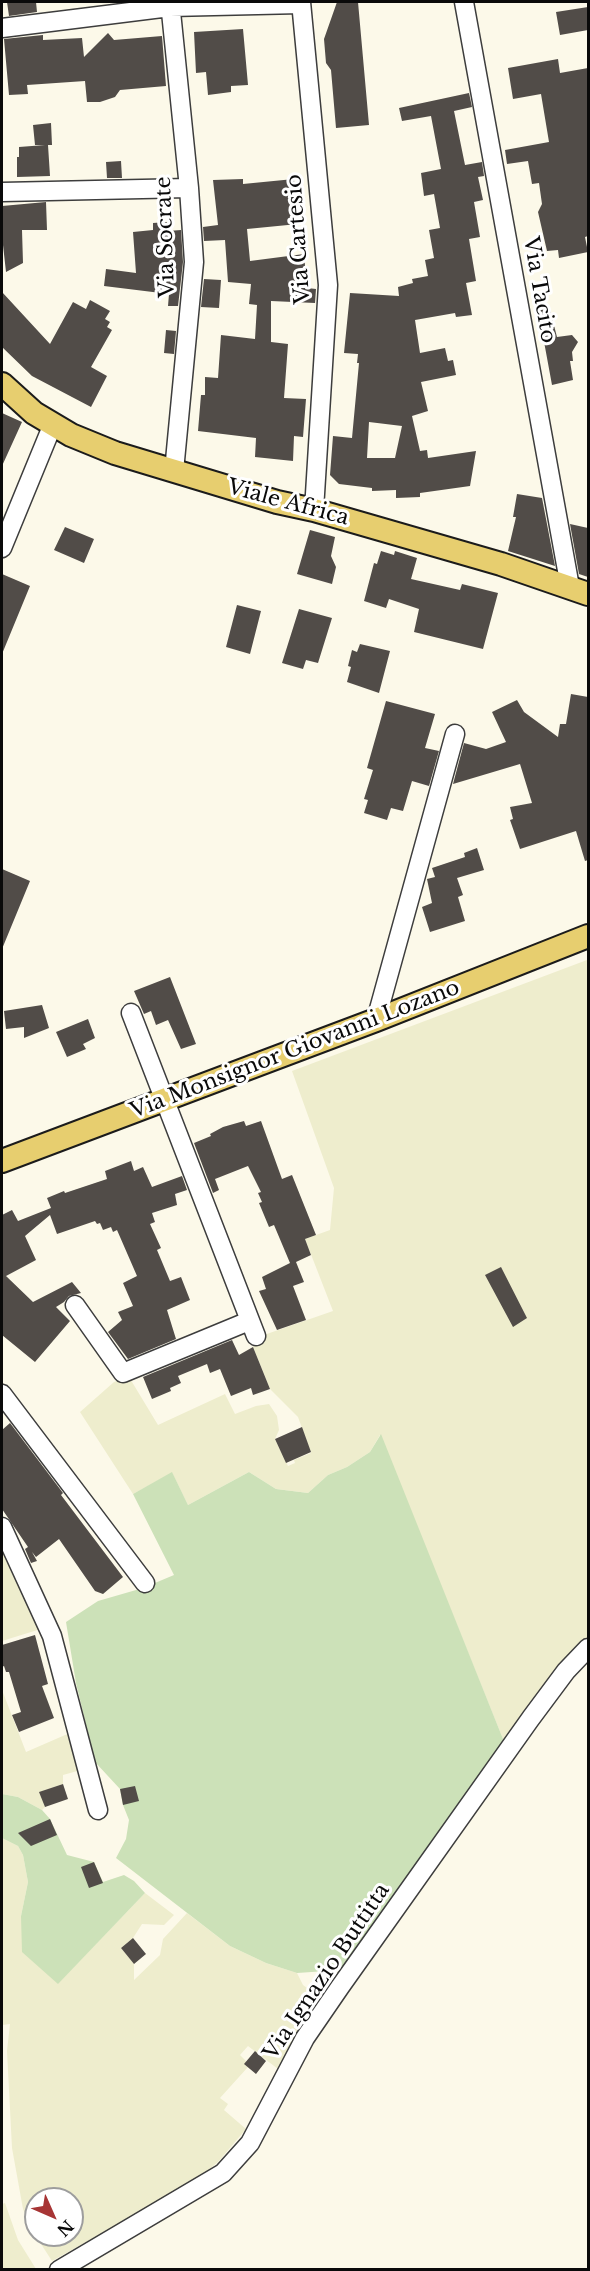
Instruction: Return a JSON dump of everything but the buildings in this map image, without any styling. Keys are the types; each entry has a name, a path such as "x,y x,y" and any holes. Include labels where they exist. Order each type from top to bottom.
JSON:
{"main road":[{"name":"Viale Africa","path":"2,384 34,414 71,435 115,453 277,502 314,510 501,564 579,591"},
{"name":"Via Monsignor Giovanni Lozano","path":"2,1161 376,1020 588,936"}],"street":[{"name":"Via Tacito","path":"464,2 579,591"},
{"path":"2,28 170,4 301,3"},
{"name":"Via Cartesio","path":"301,3 328,285 314,510"},
{"name":"Via Socrate","path":"170,4 189,188 194,262 174,471"},
{"path":"2,192 189,188"},
{"path":"2,548 53,424"},
{"path":"376,1020 455,734"},
{"path":"75,1305 123,1373 252,1329 131,1013"},
{"path":"2,1394 145,1583"},
{"path":"2,1527 51,1636 98,1810"},
{"name":"Via Ignazio Buttitta","path":"59,2270 223,2173 249,2143 305,2038 339,1986 531,1718 588,1647"}],"green space":[{"path":"587,960 588,1637 576,1648 505,1744 380,1435 370,1452 347,1467 328,1475 308,1493 276,1489 249,1472 188,1505 172,1473 133,1494 80,1412 114,1382 129,1377 158,1425 225,1394 235,1414 269,1404 277,1416 279,1430 275,1439 288,1466 295,1463 294,1460 311,1453 298,1417 270,1389 253,1347 261,1336 333,1311 305,1239 330,1230 334,1188 292,1071"},
{"path":"381,1434 505,1744 348,1963 341,1970 297,1973 266,1963 230,1946 116,1858 126,1839 129,1820 120,1789 95,1762 76,1683 66,1622 98,1601 143,1588 174,1575 133,1494 172,1472 188,1505 249,1472 276,1489 308,1493 328,1475 347,1467 370,1452"},
{"path":"2,1538 44,1628 2,1641"},
{"path":"2,1690 26,1752 72,1732 81,1770 63,1775 63,1784 40,1792 45,1807 42,1810 18,1797 2,1794"},
{"path":"2,1794 18,1797 42,1810 50,1819 67,1855 94,1862 103,1882 124,1875 134,1881 145,1893 58,1984 22,1952 21,1916 28,1882 23,1855 18,1846 2,1838"},
{"path":"2,1838 18,1846 23,1855 28,1882 21,1916 58,1983 145,1893 174,1915 164,1925 142,1924 133,1938 121,1948 134,1964 134,1980 160,1955 163,1939 187,1913 230,1946 266,1963 297,1973 303,1985 322,1999 278,2069 248,2046 240,2055 248,2067 220,2098 228,2104 224,2110 246,2129 218,2162 202,2175 84,2243 84,2187 24,2187 24,2211 23,2209 12,2148 7,2051 10,2024 2,2025"},
{"path":"5,2203 18,2240 36,2269 2,2269 2,2204"},
{"path":"43,2247 77,2247 52,2261"}]}
